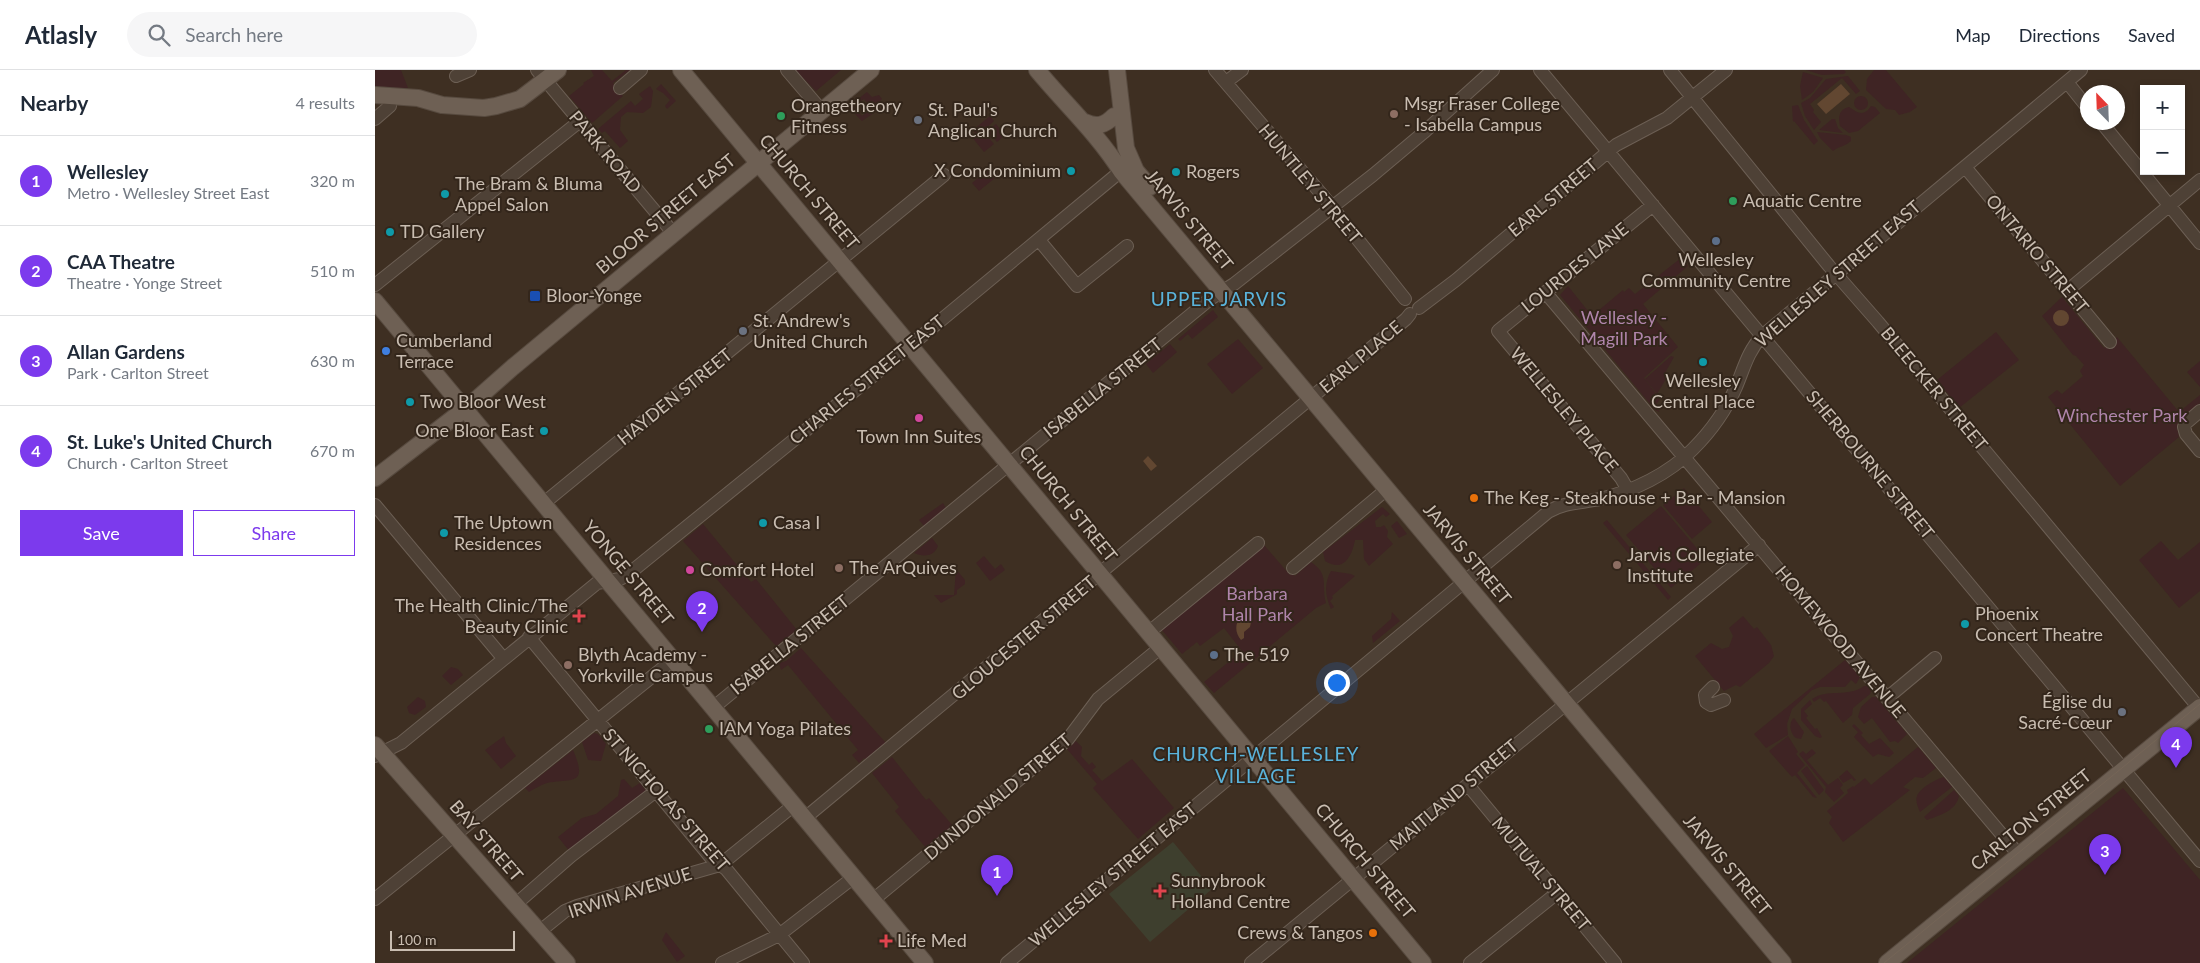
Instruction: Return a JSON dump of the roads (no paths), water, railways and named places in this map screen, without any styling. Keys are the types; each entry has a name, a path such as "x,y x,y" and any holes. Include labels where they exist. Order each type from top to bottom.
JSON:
{"main road":[{"path":"382,106 417,108 442,105 484,108 496,106 520,99 541,75 558,70"},
{"name":"CHURCH STREET","path":"681,70 841,260 1148,634 1423,963"},
{"name":"BLOOR STREET EAST","path":"375,478 465,409 513,366 871,70"},
{"path":"1037,70 1085,122 1107,149 1121,171"},
{"path":"1113,70 1114,116 1121,171"},
{"path":"1117,70 1126,148 1129,157 1136,171 1163,204 1193,257"},
{"path":"1054,90 1071,119 1106,162 1121,171"},
{"path":"375,96 418,98 442,105"},
{"path":"1085,122 1091,125 1101,125 1114,116"},
{"name":"JARVIS STREET","path":"1121,171 1783,963"},
{"name":"YONGE STREET","path":"377,309 465,409 925,963"},
{"name":"CARLTON STREET","path":"1887,963 2199,708"},
{"name":"BAY STREET","path":"377,751 567,963"}],"street":[{"path":"456,76 470,70"},
{"path":"620,88 641,70"},
{"path":"787,70 821,111"},
{"name":"HUNTLEY STREET","path":"1215,70 1331,206 1405,299"},
{"path":"1226,82 1242,70"},
{"name":"ISABELLA STREET","path":"714,708 1210,299 1423,133 1493,70"},
{"name":"SHERBOURNE STREET","path":"1540,70 2200,861"},
{"name":"BLEECKER STREET","path":"1670,70 1837,274 2199,708"},
{"name":"EARL STREET","path":"1414,311 1456,280 1608,152 1630,136 1667,118 1726,70"},
{"name":"WELLESLEY STREET EAST","path":"1007,963 1554,508 1606,497 1628,490 1655,477 1685,457 1704,438 1727,406 1751,350 1762,336 2081,70"},
{"name":"PARK ROAD","path":"541,75 674,234"},
{"path":"2067,82 2080,98"},
{"path":"375,119 382,106"},
{"path":"375,284 580,121"},
{"path":"2107,130 2200,243"},
{"name":"ONTARIO STREET","path":"1965,167 2110,342"},
{"name":"CHARLES STREET EAST","path":"377,751 401,743 597,583 626,576 911,345 1121,171"},
{"name":"HAYDEN STREET","path":"544,504 944,175"},
{"path":"2067,291 2200,180"},
{"name":"LOURDES LANE","path":"1498,331 1653,205"},
{"path":"1039,240 1077,286 1127,246"},
{"name":"HOMEWOOD AVENUE","path":"1545,292 2019,856"},
{"name":"EARL PLACE","path":"1311,398 1414,311"},
{"name":"WELLESLEY PLACE","path":"1498,331 1621,478 1628,490"},
{"name":"GLOUCESTER STREET","path":"805,818 1311,398"},
{"path":"2200,411 2184,427 2186,434 2200,451"},
{"path":"1293,568 1387,489"},
{"path":"375,505 503,658"},
{"path":"1148,634 1258,543"},
{"name":"MAITLAND STREET","path":"1251,963 1759,545"},
{"name":"ST NICHOLAS STREET","path":"529,637 656,791 719,865 726,869 803,963"},
{"name":"DUNDONALD STREET","path":"873,900 1068,739 1098,699 1160,648"},
{"path":"1887,698 1935,658"},
{"path":"375,899 674,659"},
{"path":"1713,686 1705,695 1705,702 1711,705 1724,700"},
{"name":"MUTUAL STREET","path":"1468,785 1615,963"},
{"path":"516,904 571,856 656,791"},
{"name":"IRWIN AVENUE","path":"539,932 565,911 577,906 719,865 794,805"},
{"path":"722,963 779,935 854,877"},
{"path":"1470,963 1557,892"}],"tram line":[{"path":"1884,963 2200,704"}],"place":[{"name":"Msgr Fraser College - Isabella Campus","path":"1394,114"},
{"name":"Orangetheory Fitness","path":"781,116"},
{"name":"St. Paul's Anglican Church","path":"918,120"},
{"name":"X Condominium","path":"1071,171"},
{"name":"Rogers","path":"1176,172"},
{"name":"The Bram & Bluma Appel Salon","path":"445,194"},
{"name":"Aquatic Centre","path":"1733,201"},
{"name":"TD Gallery","path":"390,232"},
{"name":"Wellesley Community Centre","path":"1716,241"},
{"name":"Bloor-Yonge","path":"535,296"},
{"name":"St. Andrew's United Church","path":"743,331"},
{"name":"Cumberland Terrace","path":"386,351"},
{"name":"Wellesley Central Place","path":"1703,362"},
{"name":"Two Bloor West","path":"410,402"},
{"name":"Town Inn Suites","path":"919,418"},
{"name":"One Bloor East","path":"544,431"},
{"name":"The Keg - Steakhouse + Bar - Mansion","path":"1474,498"},
{"name":"Casa I","path":"763,523"},
{"name":"The Uptown Residences","path":"444,533"},
{"name":"Jarvis Collegiate Institute","path":"1617,565"},
{"name":"The ArQuives","path":"839,568"},
{"name":"Comfort Hotel","path":"690,570"},
{"name":"The Health Clinic/The Beauty Clinic","path":"579,616"},
{"name":"Phoenix Concert Theatre","path":"1965,624"},
{"name":"CAA Theatre","path":"702,632"},
{"name":"The 519","path":"1214,655"},
{"name":"Blyth Academy - Yorkville Campus","path":"568,665"},
{"name":"Église du Sacré-Cœur","path":"2122,712"},
{"name":"IAM Yoga Pilates","path":"709,729"},
{"name":"St. Luke's United Church","path":"2176,768"},
{"name":"Allan Gardens","path":"2105,875"},
{"name":"Sunnybrook Holland Centre","path":"1160,891"},
{"name":"Wellesley","path":"997,896"},
{"name":"Crews & Tangos","path":"1373,933"},
{"name":"Life Med","path":"886,941"}],"district":[{"name":"UPPER JARVIS","path":"1219,299"},
{"name":"CHURCH-WELLESLEY VILLAGE","path":"1256,765"}],"park label":[{"name":"Wellesley - Magill Park","path":"1624,328"},
{"name":"Winchester Park","path":"2122,416"},
{"name":"Barbara Hall Park","path":"1257,604"}]}
